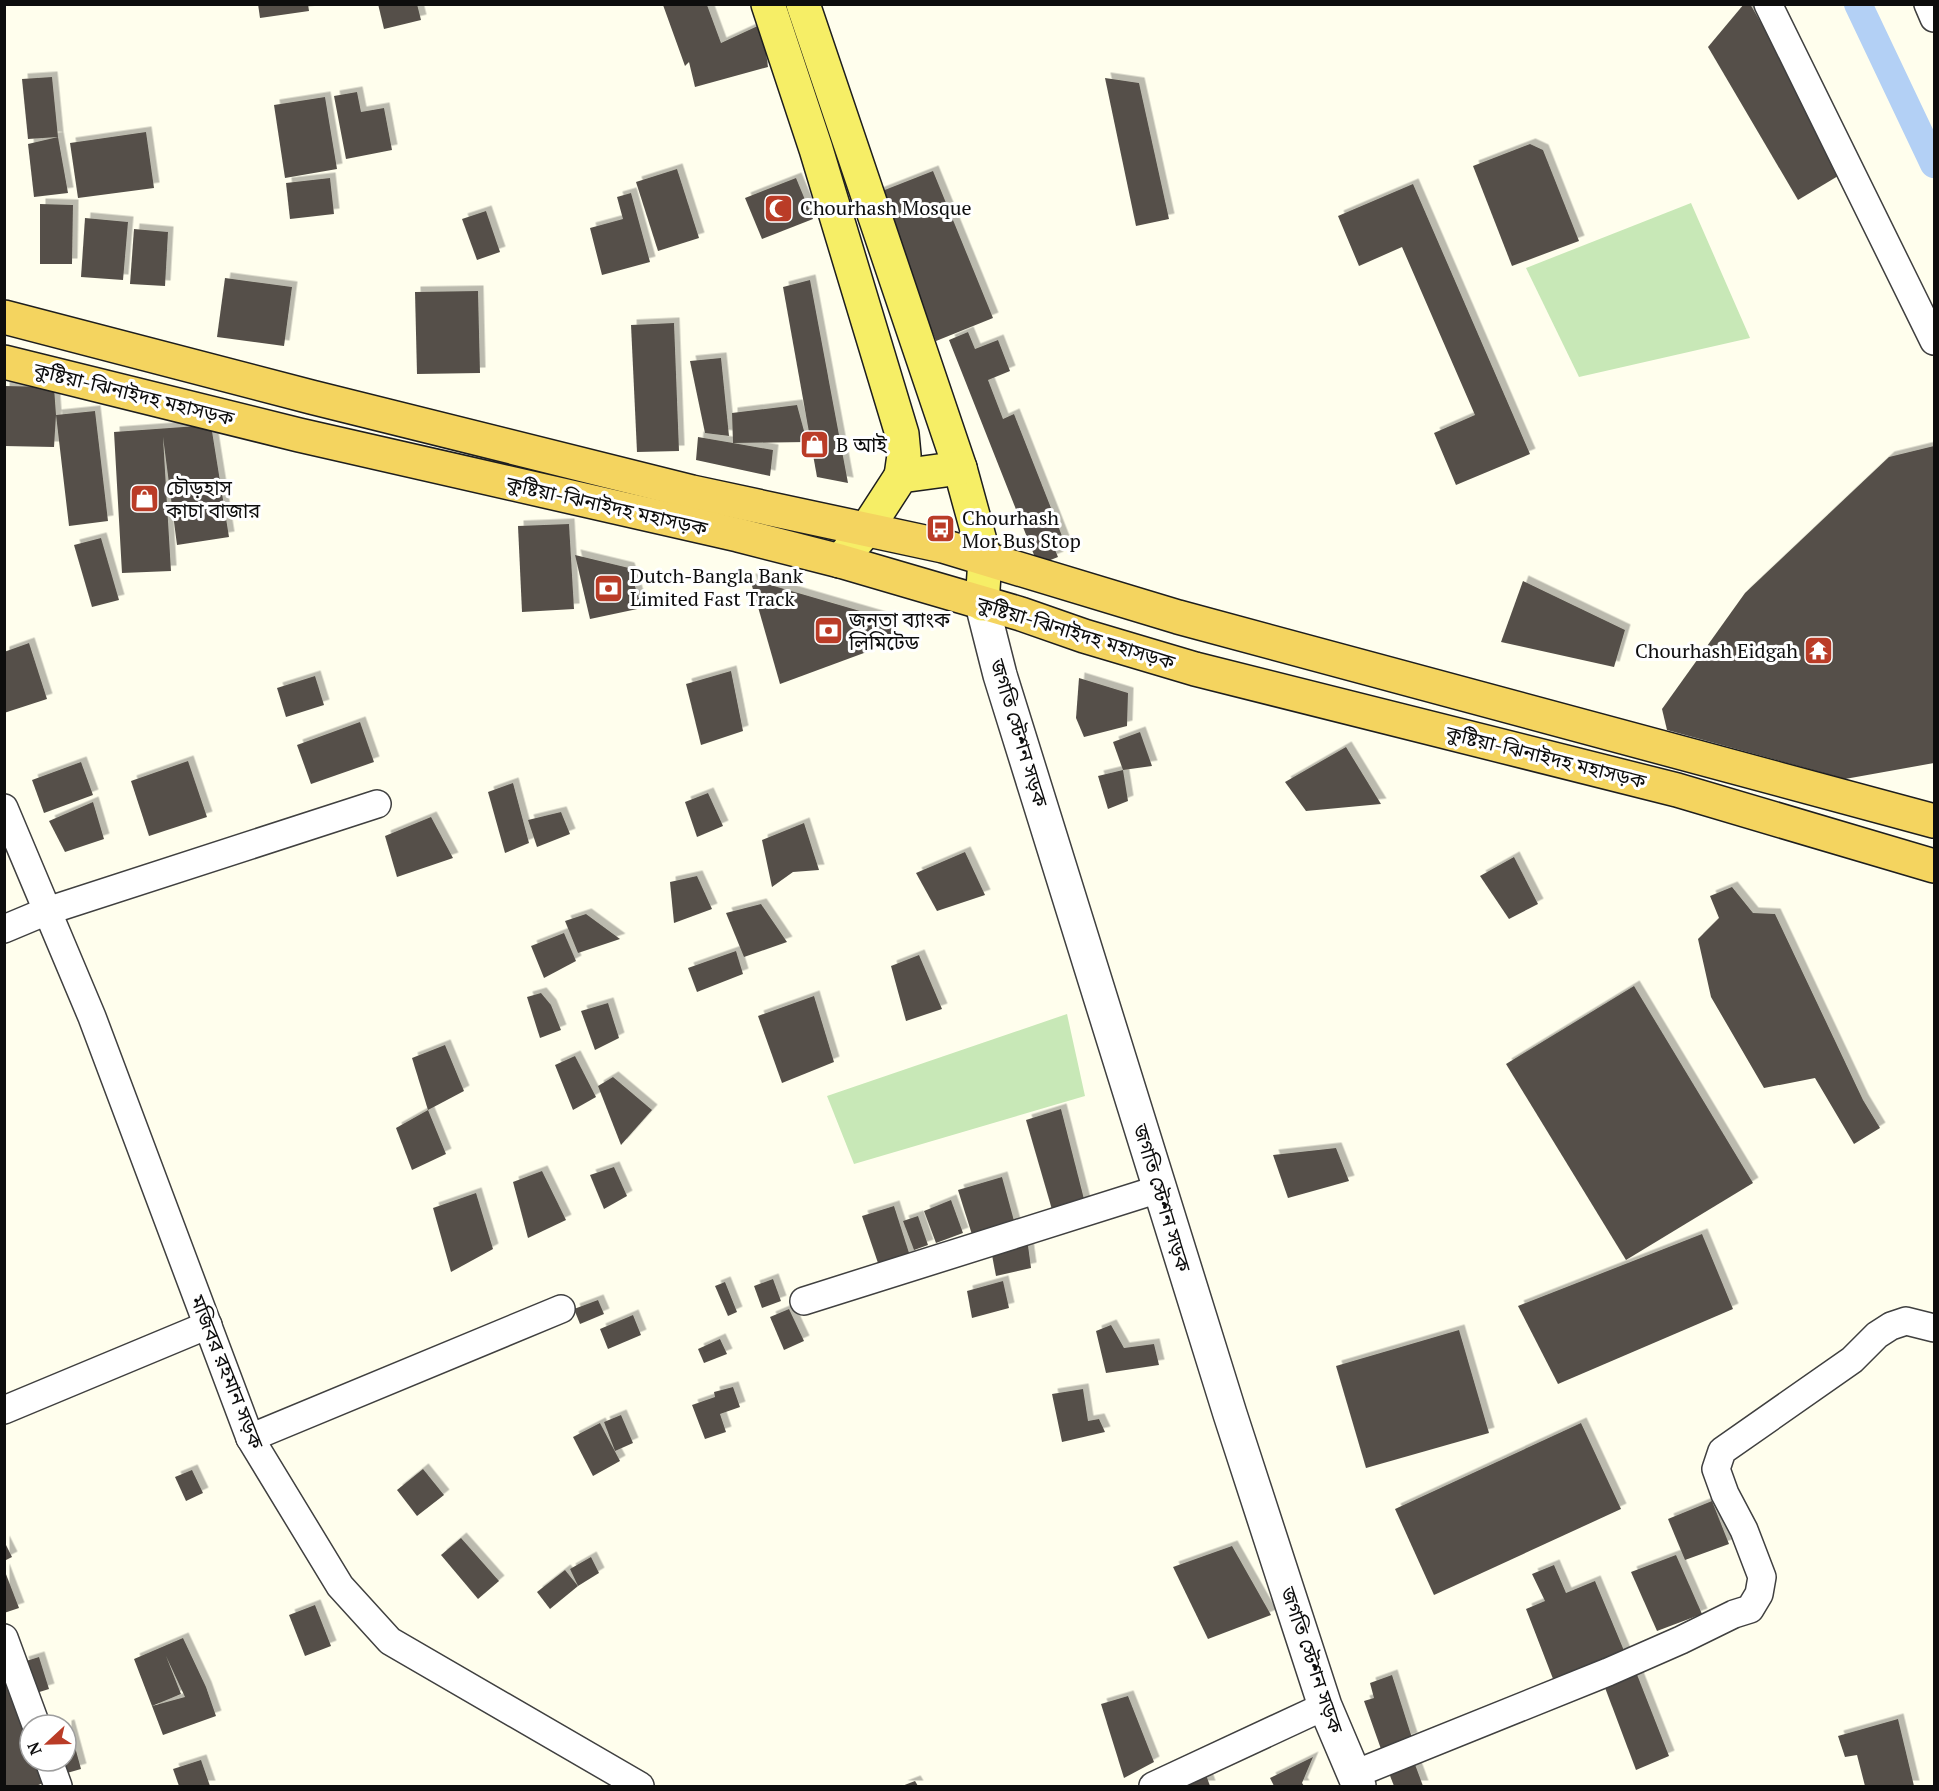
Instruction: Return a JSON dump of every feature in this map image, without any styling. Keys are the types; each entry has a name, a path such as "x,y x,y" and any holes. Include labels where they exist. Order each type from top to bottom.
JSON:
{"highway":[{"name":"কুষ্টিয়া-ঝিনাইদহ মহাসড়ক","path":"4,317 310,397 692,492 942,546 1178,617 1935,821"},
{"name":"কুষ্টিয়া-ঝিনাইদহ মহাসড়ক","path":"4,362 299,435 738,535 840,561 1195,669 1698,796 1935,866"},
{"path":"1698,796 1715,761"}],"main road":[{"path":"768,4 816,149 902,434 904,455 901,476 866,530 840,561"},
{"path":"803,4 960,468 985,559 982,604"},
{"path":"901,476 960,468"}],"street":[{"path":"1768,4 1935,341"},
{"path":"1928,4 1935,18"},
{"name":"জগতি স্টেশন সড়ক","path":"982,604 1000,675 1159,1189 1325,1706 1357,1780"},
{"path":"4,929 47,911 377,804"},
{"name":"মজিবর রহমান সড়ক","path":"4,808 92,1017 250,1438 340,1586 390,1641 640,1786"},
{"path":"804,1301 1159,1189"},
{"path":"250,1438 561,1309"},
{"path":"1357,1780 1750,1609 1759,1594 1762,1577 1744,1530 1725,1494 1716,1469 1722,1451 1852,1360 1877,1335 1891,1326 1906,1321 1935,1328"},
{"path":"4,1410 208,1325"},
{"path":"7,1648 31,1713"},
{"path":"1153,1786 1325,1706"}],"green space":[{"path":"1691,203 1750,338 1579,377 1526,268"},
{"path":"1067,1014 1085,1096 854,1164 827,1096"}],"building":[{"path":"258,4 308,4 309,11 260,18"},
{"path":"378,4 417,4 421,20 384,29"},
{"path":"1744,4 1750,4 1848,170 1798,200 1708,47"},
{"path":"663,5 707,5 721,43 762,24 768,67 695,87 689,62 685,66"},
{"path":"52,77 58,137 28,139 22,79"},
{"path":"1105,78 1139,83 1169,219 1136,226"},
{"path":"357,92 361,112 384,108 392,150 346,159 334,96"},
{"path":"325,97 337,169 285,178 274,105"},
{"path":"146,132 154,188 78,198 70,143"},
{"path":"58,137 68,193 34,197 28,144"},
{"path":"1530,144 1543,150 1579,241 1512,266 1473,166"},
{"path":"677,169 699,238 658,251 636,182"},
{"path":"933,171 993,318 936,341 877,193"},
{"path":"330,178 334,214 290,219 286,183"},
{"name":"Chourhash Mosque","path":"796,178 813,219 762,239 745,198"},
{"path":"1413,184 1530,454 1456,485 1434,433 1475,415 1402,247 1359,266 1338,216"},
{"path":"631,193 650,262 602,275 590,228 623,219 617,197"},
{"path":"40,204 73,205 72,264 40,264"},
{"path":"486,211 500,252 477,260 462,219"},
{"path":"85,218 128,222 123,280 81,277"},
{"path":"134,229 168,232 165,286 130,284"},
{"path":"225,278 292,287 284,346 217,337"},
{"path":"810,280 848,483 817,477 783,287"},
{"path":"478,291 480,373 417,374 415,292"},
{"path":"674,323 679,451 637,452 631,325"},
{"path":"968,332 975,349 998,340 1010,371 988,380 1003,419 1014,414 1064,541 1053,545 1058,557 1038,565 949,340"},
{"path":"721,358 729,436 705,433 690,361"},
{"path":"4,386 54,387 56,415 54,447 4,446"},
{"path":"797,405 807,442 733,443 732,413"},
{"path":"95,411 108,521 69,526 56,415"},
{"path":"211,425 229,537 177,545 163,437 171,571 122,573 114,432"},
{"path":"698,437 773,450 770,476 696,460"},
{"name":"Chourhash Eidgah","path":"1934,446 1934,763 1845,779 1667,730 1662,709 1745,593 1889,457"},
{"path":"569,524 574,609 522,612 518,526"},
{"path":"101,538 119,600 92,607 74,545"},
{"name":"Dutch-Bangla Bank Limited Fast Track","path":"575,555 629,568 642,608 590,619"},
{"name":"জনতা ব্যাংক লিমিটেড","path":"750,579 891,620 891,643 780,684"},
{"path":"1523,581 1625,630 1614,667 1501,642"},
{"path":"29,643 47,699 4,713 4,652"},
{"path":"731,671 743,731 701,745 686,684"},
{"path":"315,676 324,705 286,717 277,688"},
{"path":"1079,678 1128,693 1127,726 1084,737 1076,718"},
{"path":"360,722 374,762 311,784 297,745"},
{"path":"1140,732 1152,766 1123,770 1113,742"},
{"path":"1346,747 1381,804 1306,811 1285,782"},
{"path":"188,761 207,817 149,836 131,781"},
{"path":"81,762 93,795 44,813 32,780"},
{"path":"1123,770 1128,801 1108,809 1098,776"},
{"path":"513,783 529,843 505,853 488,792"},
{"path":"708,793 723,826 697,837 685,802"},
{"path":"93,802 104,839 65,852 49,821"},
{"path":"561,812 570,834 537,847 528,820"},
{"path":"431,817 453,858 397,877 385,836"},
{"path":"804,823 819,870 793,872 772,887 762,840"},
{"path":"965,852 985,895 937,911 916,873"},
{"path":"1514,857 1538,904 1509,919 1480,876"},
{"path":"697,876 712,909 674,923 670,882"},
{"path":"1732,887 1753,913 1775,914 1863,1100 1880,1128 1854,1144 1815,1078 1764,1088 1711,997 1698,939 1719,918 1710,896"},
{"path":"761,904 787,942 744,957 726,913"},
{"path":"586,914 620,939 578,953 565,921"},
{"path":"564,933 576,961 544,978 531,946"},
{"path":"736,951 743,974 697,992 688,968"},
{"path":"919,955 942,1009 906,1021 891,966"},
{"path":"1634,986 1753,1183 1626,1260 1506,1064"},
{"path":"541,993 551,1005 561,1030 540,1038 527,997"},
{"path":"814,996 834,1062 782,1083 758,1016"},
{"path":"608,1003 619,1038 595,1050 581,1011"},
{"path":"445,1045 464,1091 428,1110 412,1058"},
{"path":"575,1056 596,1097 573,1110 555,1065"},
{"path":"613,1077 652,1110 621,1145 598,1086"},
{"path":"1061,1109 1086,1207 1053,1213 1026,1120"},
{"path":"428,1110 446,1154 412,1170 396,1128"},
{"path":"1336,1148 1349,1181 1288,1198 1273,1155"},
{"path":"614,1167 627,1196 604,1209 590,1175"},
{"path":"542,1171 566,1220 528,1238 513,1182"},
{"path":"1002,1177 1016,1228 974,1241 958,1190"},
{"path":"476,1193 493,1249 451,1272 433,1208"},
{"path":"951,1200 963,1233 936,1243 924,1211"},
{"path":"894,1206 910,1256 879,1266 862,1216"},
{"path":"918,1216 928,1245 914,1250 903,1221"},
{"path":"1702,1234 1733,1309 1558,1384 1518,1306"},
{"path":"1027,1238 1031,1268 996,1276 991,1250"},
{"path":"773,1279 781,1301 762,1308 754,1286"},
{"path":"1003,1281 1009,1308 972,1318 967,1291"},
{"path":"725,1282 737,1312 728,1316 715,1286"},
{"path":"598,1300 604,1314 580,1324 574,1309"},
{"path":"789,1309 804,1341 784,1350 770,1317"},
{"path":"633,1315 641,1335 608,1349 600,1329"},
{"path":"1111,1325 1124,1348 1154,1344 1159,1365 1106,1373 1096,1331"},
{"path":"1459,1330 1489,1433 1366,1468 1336,1366"},
{"path":"720,1339 727,1354 704,1363 698,1349"},
{"path":"733,1387 740,1407 720,1414 726,1432 705,1439 692,1405 715,1397 714,1392"},
{"path":"1083,1389 1088,1421 1099,1419 1105,1432 1062,1442 1052,1394"},
{"path":"621,1415 633,1443 615,1451 604,1422"},
{"path":"600,1423 620,1461 593,1476 573,1437"},
{"path":"1581,1423 1621,1509 1434,1595 1395,1509"},
{"path":"423,1469 444,1495 417,1516 397,1490"},
{"path":"192,1470 203,1493 186,1501 175,1477"},
{"path":"1712,1501 1729,1544 1685,1560 1668,1519"},
{"path":"461,1538 499,1581 478,1599 441,1555"},
{"path":"4,1541 12,1557 4,1561"},
{"path":"1232,1546 1271,1615 1208,1639 1173,1567"},
{"path":"1676,1555 1702,1614 1657,1631 1631,1572"},
{"path":"591,1557 599,1573 578,1586 570,1569"},
{"path":"1554,1565 1566,1593 1595,1581 1625,1653 1555,1684 1526,1609 1545,1601 1532,1574"},
{"path":"4,1569 19,1608 4,1613"},
{"path":"565,1570 578,1586 550,1609 537,1592"},
{"path":"315,1605 331,1646 305,1656 289,1615"},
{"path":"183,1638 206,1687 216,1716 163,1735 134,1659","holes":["166,1656 185,1697 152,1706 181,1694"]},
{"path":"39,1657 49,1689 33,1694 23,1662"},
{"path":"1636,1672 1669,1756 1636,1770 1604,1685"},
{"path":"5,1675 18,1713 18,1773 39,1773 43,1783 36,1786 4,1786"},
{"path":"1392,1675 1412,1738 1381,1749 1364,1701 1374,1698 1370,1683"},
{"path":"1128,1696 1154,1762 1124,1778 1101,1704"},
{"path":"1898,1719 1914,1786 1865,1786 1857,1755 1845,1757 1838,1736"},
{"path":"1313,1757 1302,1783 1304,1786 1274,1786 1270,1778"},
{"path":"1413,1759 1423,1786 1394,1786 1387,1768"},
{"path":"201,1760 210,1786 179,1786 173,1769"},
{"path":"1205,1772 1210,1786 1177,1786"},
{"path":"915,1781 918,1786 902,1786"}],"waterway":[{"path":"1858,4 1934,164"}],"place":[{"name":"Chourhash Mosque","path":"779,208"},
{"name":"B আই","path":"815,445"},
{"name":"চৌড়হাস কাচা বাজার","path":"145,499"},
{"name":"Chourhash Mor Bus Stop","path":"941,529"},
{"name":"Dutch-Bangla Bank Limited Fast Track","path":"609,588"},
{"name":"জনতা ব্যাংক লিমিটেড","path":"828,631"},
{"name":"Chourhash Eidgah","path":"1819,651"}]}
